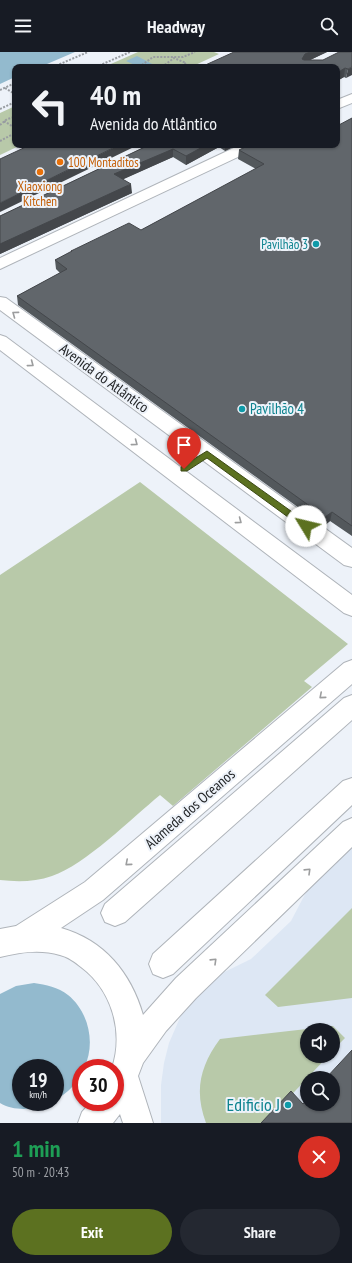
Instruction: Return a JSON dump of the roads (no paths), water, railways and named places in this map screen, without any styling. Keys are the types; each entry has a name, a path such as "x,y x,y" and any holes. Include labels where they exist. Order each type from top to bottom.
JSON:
{"street":[{"path":"340,104 352,98"},
{"path":"0,264 246,148"},
{"name":"Avenida do Atlântico","path":"0,302 352,559"},
{"path":"0,341 352,606"},
{"path":"177,474 207,454"},
{"name":"Alameda dos Oceanos","path":"5,942 94,892 352,670"},
{"name":"Alameda dos Oceanos","path":"115,913 352,705"},
{"path":"164,964 352,789"},
{"path":"124,1076 156,1021 186,988 352,830"},
{"path":"5,942 42,938 63,942 81,949 111,975 121,993 128,1012 131,1033 124,1065"},
{"path":"124,1092 138,1123"},
{"path":"93,1123 101,1111"}],"water":[{"path":"0,52 75,52 47,64 12,64 12,78 0,84"},
{"path":"137,56 152,64 132,64 126,61"},
{"path":"34,983 56,988 68,995 81,1010 85,1019 90,1039 90,1049 88,1059 72,1059 72,1087 64,1094 64,1059 12,1059 12,1108 0,1103 0,994 16,986"}],"place":[{"name":"100 Montaditos","path":"60,162"},
{"name":"Xiaoxiong Kitchen","path":"40,172"},
{"name":"Pavilhão 3","path":"316,244"},
{"name":"Pavilhão 4","path":"242,409"},
{"name":"Edificio J","path":"288,1105"}]}
